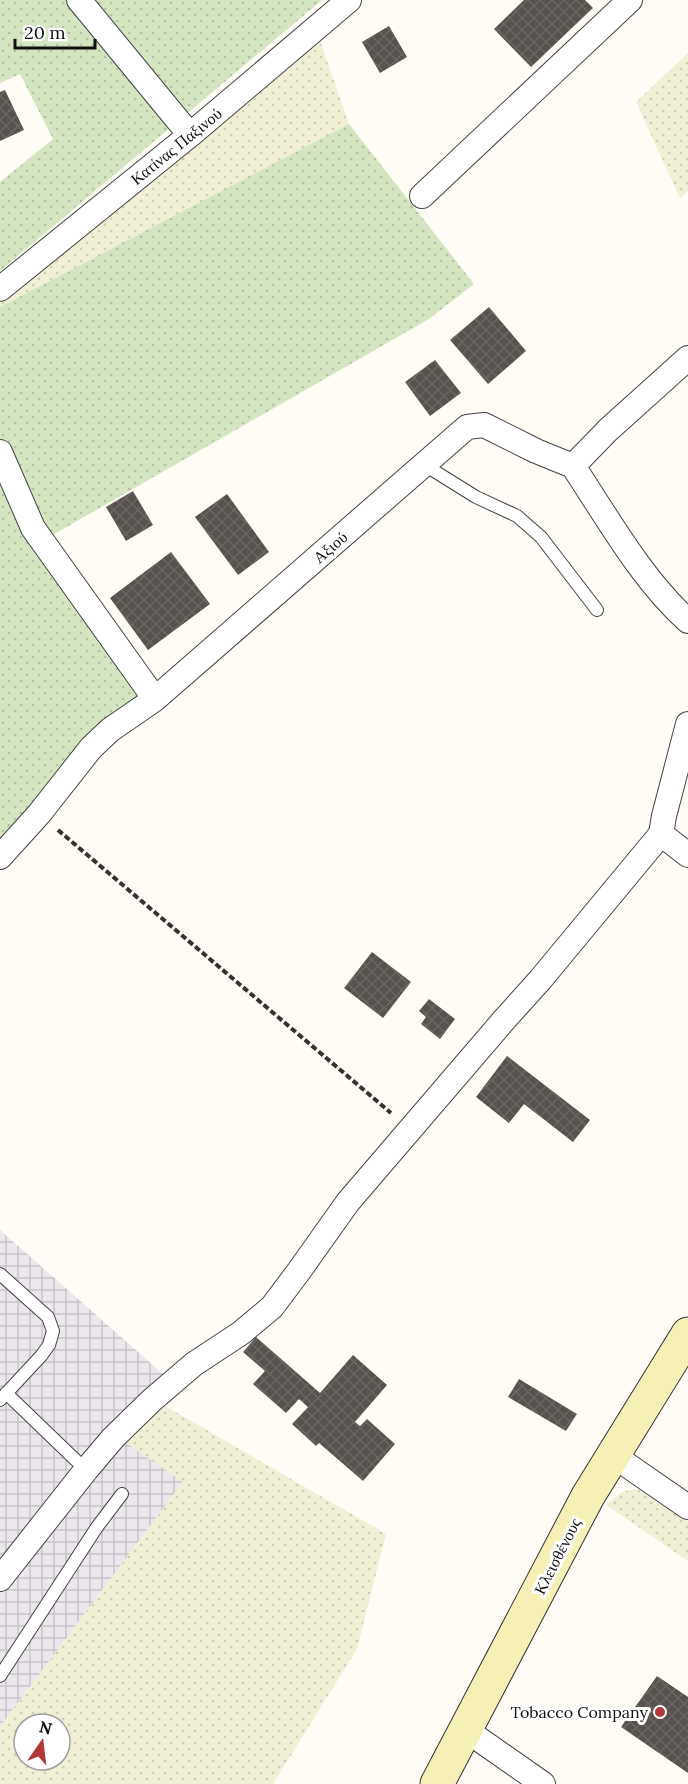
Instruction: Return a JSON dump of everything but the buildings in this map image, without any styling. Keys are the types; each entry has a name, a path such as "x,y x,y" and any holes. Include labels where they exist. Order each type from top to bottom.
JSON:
{"main road":[{"name":"Κλεισθένους","path":"437,1784 588,1496 688,1334"}],"street":[{"path":"79,0 190,135"},
{"name":"Κατίνας Παξινού","path":"0,290 190,135 349,0"},
{"path":"422,196 630,0"},
{"path":"688,358 573,465 649,579 688,621"},
{"name":"Αξιού","path":"0,857 39,814 91,748 110,730 155,699 466,427 484,425 536,451 573,465"},
{"path":"0,452 33,528 155,699"},
{"path":"0,1579 113,1438 194,1364 241,1332 272,1307 348,1202 540,980 661,834 688,724"},
{"path":"661,834 688,855"},
{"path":"614,1456 688,1507"},
{"path":"466,1730 543,1784"}],"lane":[{"path":"423,464 476,497 517,516 541,537 597,610"},
{"path":"0,1274 48,1317 53,1331 49,1345 41,1356 3,1396 86,1470"},
{"path":"0,1676 97,1527 122,1494"}],"path":[{"path":"39,814 410,1129"}],"shaded area":[{"path":"0,1230 180,1389 162,1404 183,1482 0,1727"}],"green space":[{"path":"0,0 322,0 0,271 0,182 53,139 20,74 0,83"},
{"path":"319,38 349,124 0,307 0,302"},
{"path":"688,53 688,191 680,198 636,102"},
{"path":"349,124 474,284 429,319 44,540 148,691 0,842 0,307"},
{"path":"162,1404 386,1534 357,1649 273,1784 0,1784 0,1727 183,1482 123,1441"},
{"path":"635,1489 646,1492 688,1521 688,1561 606,1505 622,1492"}],"place":[{"name":"Tobacco Company","path":"660,1712"}]}
